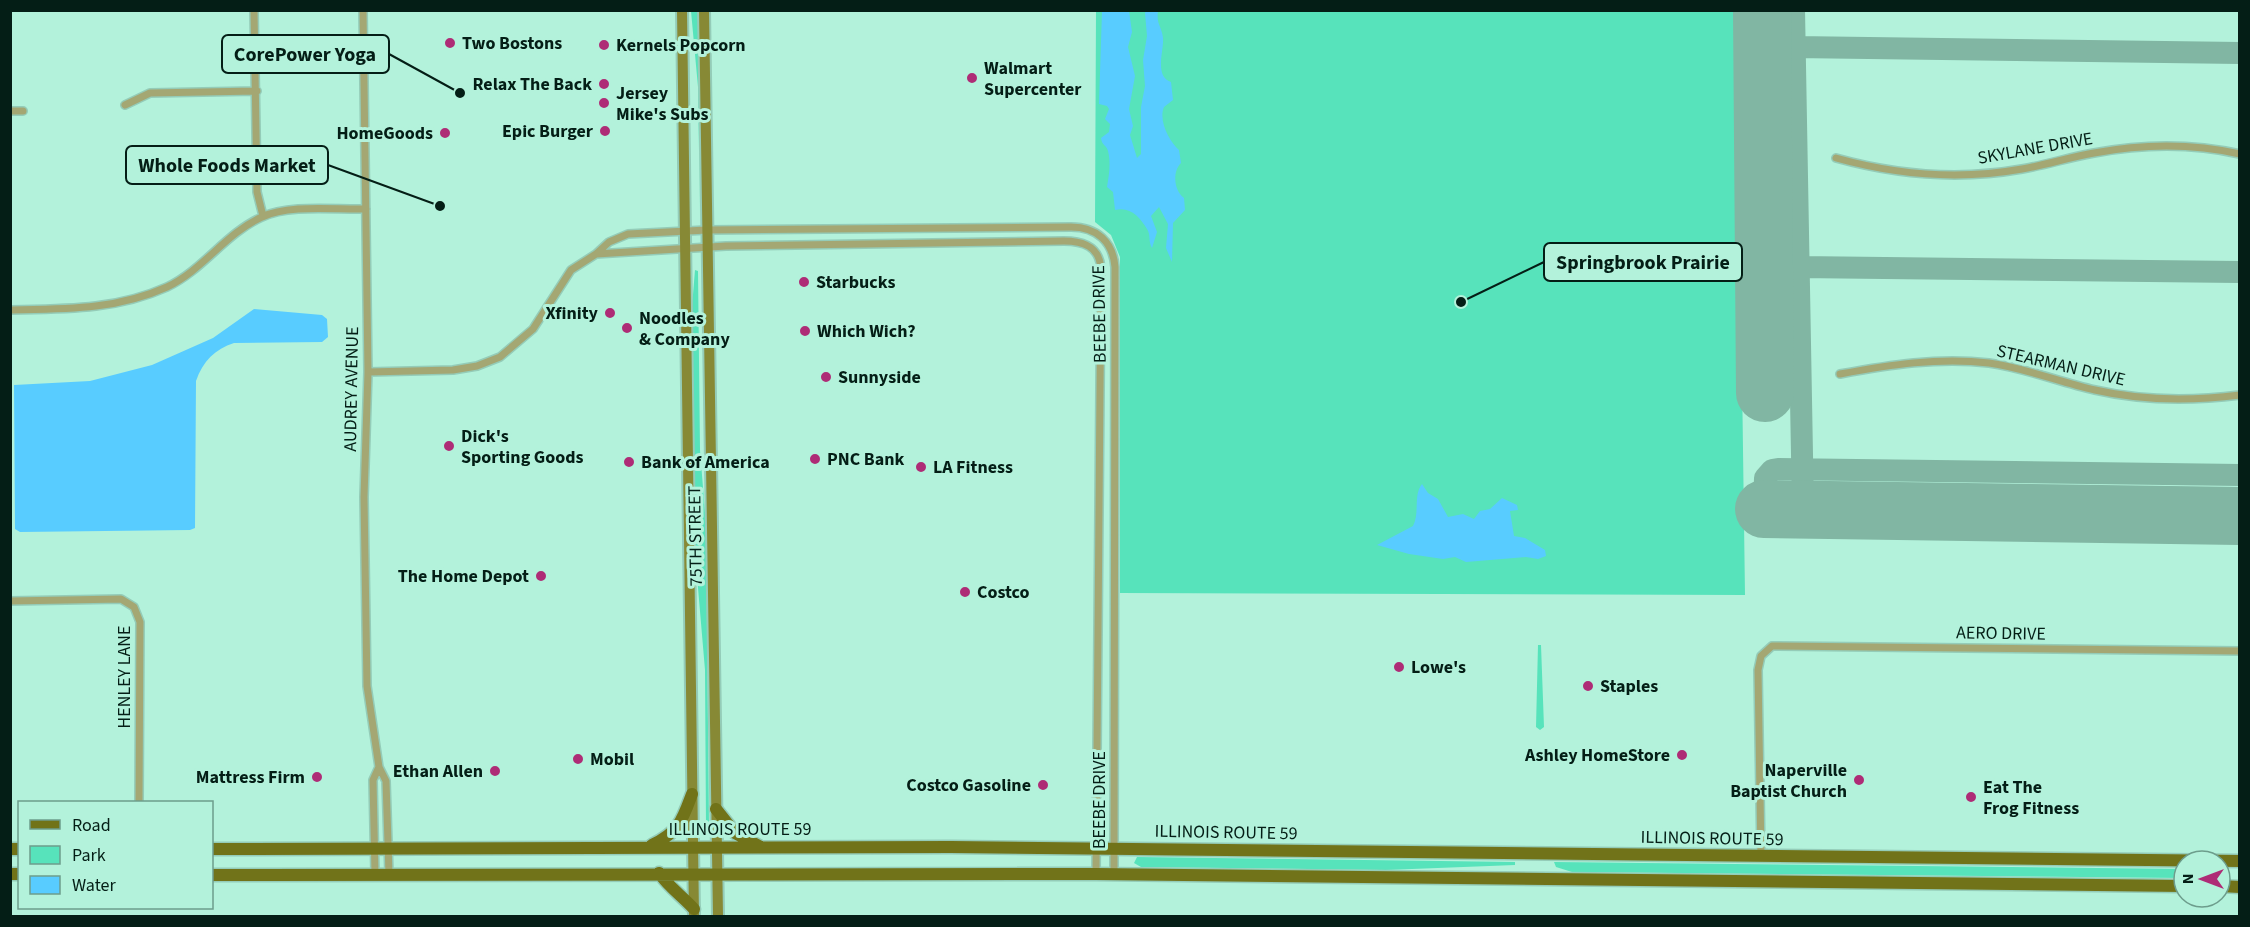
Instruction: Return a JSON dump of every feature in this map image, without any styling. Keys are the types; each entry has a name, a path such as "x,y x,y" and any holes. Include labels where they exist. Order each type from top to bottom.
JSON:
{"main road":[{"name":"75TH STREET","path":"682,10 694,913"},
{"name":"75TH STREET","path":"704,10 718,916"},
{"path":"648,848 667,838 680,827 692,794"},
{"path":"716,808 735,833 762,848"},
{"name":"ILLINOIS ROUTE 59","path":"213,849 1114,849 2240,861"},
{"path":"659,873 667,884 679,892 694,913"},
{"path":"213,875 1114,874 2172,886"}],"street":[{"path":"254,10 257,192 263,216"},
{"name":"AUDREY AVENUE","path":"363,10 368,372 364,497 366,671 368,704 379,766 386,782 389,874"},
{"path":"125,105 150,93 257,91"},
{"path":"10,111 23,111"},
{"name":"SKYLANE DRIVE","path":"1836,158 1895,171 1942,175 2021,169 2092,153 2142,147 2196,147 2240,154"},
{"path":"10,310 90,308 149,294 185,276 242,228 263,216 290,210 366,209"},
{"name":"BEEBE DRIVE","path":"368,372 465,369 500,357 533,329 571,270 596,254 609,242 628,234 707,230 1076,226 1094,231 1109,244 1115,267 1114,874"},
{"name":"BEEBE DRIVE","path":"596,254 615,255 636,250 708,247 1070,241 1085,243 1095,251 1101,268 1096,874"},
{"name":"STEARMAN DRIVE","path":"1840,374 1922,362 1962,361 2017,368 2092,389 2142,397 2198,399 2240,395"},
{"name":"HENLEY LANE","path":"10,601 121,599 134,607 140,622 139,801"},
{"name":"AERO DRIVE","path":"1761,856 1758,670 1764,652 1782,645 2240,651"},
{"name":"AUDREY AVENUE","path":"375,874 373,780 379,766"}],"green space":[{"path":"691,11 698,11 700,215 698,87"},
{"path":"1096,11 1737,11 1745,595 1120,593 1120,257 1111,235 1095,222"},
{"path":"695,270 698,271 700,450 706,525 709,827 706,827 705,670 693,529 691,319"},
{"path":"1538,645 1541,645 1544,727 1540,730 1536,727"},
{"path":"1137,857 1515,862 1515,865 1386,870 1141,867 1134,863"},
{"path":"1554,862 2172,869 2172,878 1572,872 1556,867"}],"water":[{"path":"1102,11 1129,11 1132,32 1128,47 1135,76 1129,109 1133,126 1130,135 1137,158 1141,154 1141,107 1145,86 1143,60 1147,36 1145,13 1146,11 1158,11 1163,38 1161,69 1166,79 1171,82 1173,100 1164,107 1163,118 1169,137 1179,150 1181,163 1176,171 1175,181 1178,191 1184,198 1185,210 1173,223 1172,262 1166,248 1168,224 1159,207 1151,216 1157,232 1152,248 1148,231 1141,220 1130,211 1115,210 1113,192 1107,187 1109,156 1101,138 1109,132 1110,124 1105,119 1109,109 1099,104"},
{"path":"254,309 322,315 327,319 328,337 322,342 234,343 215,352 202,367 196,381 195,528 190,530 20,532 15,529 14,385 90,381 152,365 213,338"},
{"path":"1422,484 1428,493 1438,499 1448,517 1463,514 1474,519 1480,511 1490,509 1502,498 1517,505 1518,510 1510,511 1514,536 1525,538 1545,550 1546,556 1538,559 1526,557 1466,562 1455,557 1443,559 1409,554 1377,545 1413,526 1419,488"}],"taxiway":[{"path":"1794,10 1803,510"},
{"path":"1795,47 2240,53"},
{"path":"1799,267 2240,272"},
{"path":"1764,509 1765,478 1772,470 1778,469 2240,475"}],"runway":[{"path":"1762,10 1765,393"},
{"path":"1764,509 2240,516"}],"place":[{"name":"Two Bostons","path":"450,43"},
{"name":"Kernels Popcorn","path":"604,45"},
{"name":"Walmart Supercenter","path":"972,78"},
{"name":"Relax The Back","path":"604,84"},
{"name":"CorePower Yoga","path":"460,93"},
{"name":"Jersey Mike's Subs","path":"604,103"},
{"name":"Epic Burger","path":"605,131"},
{"name":"HomeGoods","path":"445,133"},
{"name":"Whole Foods Market","path":"440,206"},
{"name":"Starbucks","path":"804,282"},
{"name":"Springbrook Prairie","path":"1461,302"},
{"name":"Xfinity","path":"610,313"},
{"name":"Noodles & Company","path":"627,328"},
{"name":"Which Wich?","path":"805,331"},
{"name":"Sunnyside","path":"826,377"},
{"name":"Dick's Sporting Goods","path":"449,446"},
{"name":"PNC Bank","path":"815,459"},
{"name":"Bank of America","path":"629,462"},
{"name":"LA Fitness","path":"921,467"},
{"name":"The Home Depot","path":"541,576"},
{"name":"Costco","path":"965,592"},
{"name":"Lowe's","path":"1399,667"},
{"name":"Staples","path":"1588,686"},
{"name":"Ashley HomeStore","path":"1682,755"},
{"name":"Mobil","path":"578,759"},
{"name":"Ethan Allen","path":"495,771"},
{"name":"Mattress Firm","path":"317,777"},
{"name":"Naperville Baptist Church","path":"1859,780"},
{"name":"Costco Gasoline","path":"1043,785"},
{"name":"Eat The Frog Fitness","path":"1971,797"}]}
